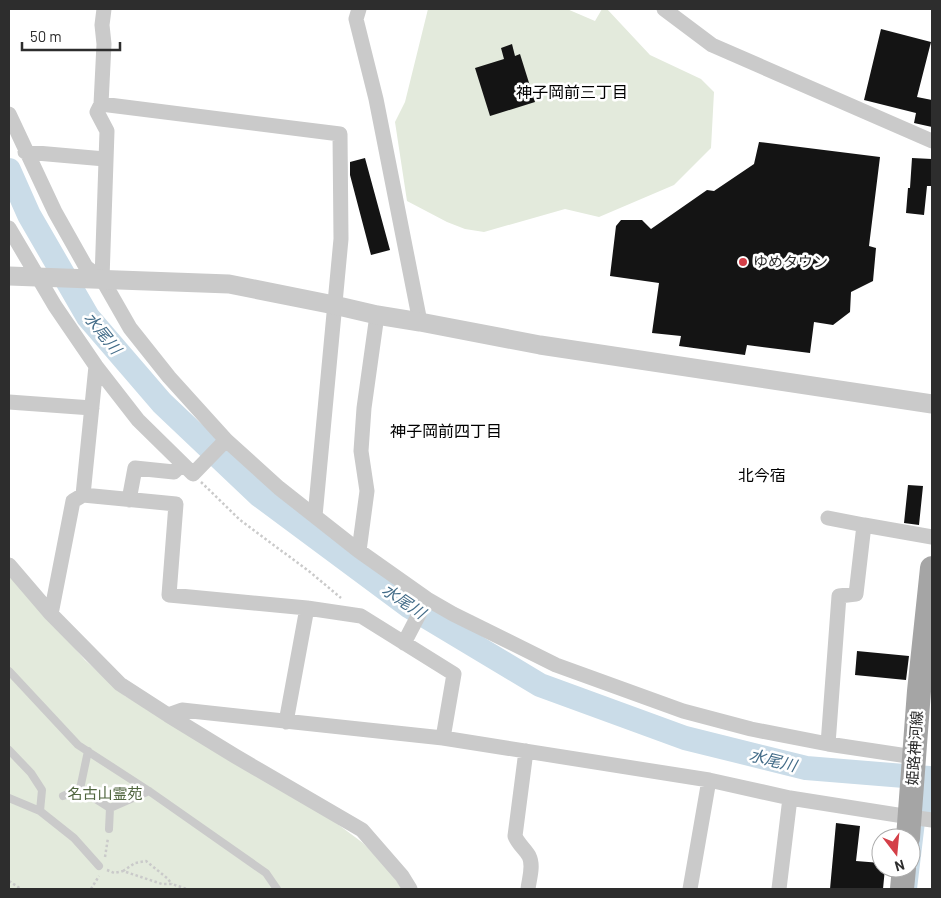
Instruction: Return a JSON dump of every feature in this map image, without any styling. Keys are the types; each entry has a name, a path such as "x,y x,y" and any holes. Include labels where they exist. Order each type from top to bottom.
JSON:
{"main road":[{"name":"姫路神河線","path":"915,821 914,759 926,692 932,568"}],"street":[{"path":"102,279 106,130 97,112 100,104 104,9"},
{"path":"358,9 356,19 376,98 420,322"},
{"path":"664,9 712,45 932,141"},
{"path":"100,104 340,134 341,239 316,516"},
{"path":"9,114 25,152 55,212 86,267 102,279 130,328 169,377 226,440 279,488 359,551 427,599 453,614 556,665 683,711 751,729 914,759"},
{"path":"25,152 105,159"},
{"path":"9,228 55,306 96,366 138,420 187,469"},
{"path":"9,276 229,284 376,315 540,345 932,404"},
{"path":"359,551 367,491 361,451 364,408 376,315"},
{"path":"83,495 96,366"},
{"path":"9,402 92,408"},
{"path":"129,500 135,468 174,472 187,469 226,440"},
{"path":"51,614 73,501 83,495 176,504 169,595 308,608 361,616 454,674 443,738"},
{"path":"828,518 932,537"},
{"path":"828,744 839,596 856,594 864,525"},
{"path":"9,566 51,614 120,684 168,715 362,830 402,876 410,889"},
{"path":"404,643 427,599"},
{"path":"286,722 308,608"},
{"path":"168,715 182,710 443,738 709,780 790,798 915,821"},
{"path":"526,751 515,836 531,864 528,889"},
{"path":"690,889 709,780"},
{"path":"779,889 790,798"}],"lane":[{"path":"9,671 78,745 149,791 266,873 277,889"},
{"path":"9,750 31,773 42,790 40,811"},
{"path":"80,789 88,751"},
{"path":"63,796 80,789"},
{"path":"80,789 110,808"},
{"path":"110,808 149,791"},
{"path":"9,798 40,811 74,838 99,866"},
{"path":"109,829 110,808"}],"path":[{"path":"187,469 240,520 310,572 361,616"},
{"path":"99,866 114,873 123,871 135,863 146,861 172,884"},
{"path":"123,871 162,884 172,884 187,889"},
{"path":"9,881 21,889"}],"green space":[{"path":"428,9 567,9 595,21 602,9 607,9 650,55 701,79 714,92 711,148 674,185 599,217 565,209 484,232 465,229 447,222 407,201 395,122 405,102"},
{"name":"名古山霊苑","path":"9,572 85,660 125,696 308,802 363,843 389,870 402,889 9,889"}],"building":[{"path":"881,29 931,42 917,97 932,100 932,127 914,123 916,113 864,100"},
{"path":"512,44 515,56 520,54 535,102 490,116 475,68 504,59 501,48"},
{"name":"ゆめタウン","path":"759,142 880,157 869,246 876,248 873,281 851,292 850,312 833,325 814,322 810,353 747,345 745,355 679,346 681,336 652,333 659,283 610,276 616,226 621,220 642,220 651,229 707,190 714,191 754,164"},
{"path":"365,158 390,250 371,255 350,175 350,162"},
{"path":"912,158 932,159 932,186 927,186 924,215 906,213"},
{"path":"908,485 923,486 919,525 904,523"},
{"path":"857,651 909,656 906,680 855,675"},
{"path":"836,823 860,826 856,861 871,862 871,878 884,878 883,889 830,889"}],"waterway":[{"name":"水尾川","path":"9,170 29,215 88,317 162,403 259,495 410,607 540,685 685,738 806,768 929,778 926,803 932,804"},
{"path":"924,815 926,803"},
{"path":"915,889 923,822"}],"place":[{"name":"ゆめタウン","path":"743,262"}],"district":[{"name":"神子岡前三丁目","path":"572,92"},
{"name":"神子岡前四丁目","path":"446,431"},
{"name":"北今宿","path":"762,475"}]}
